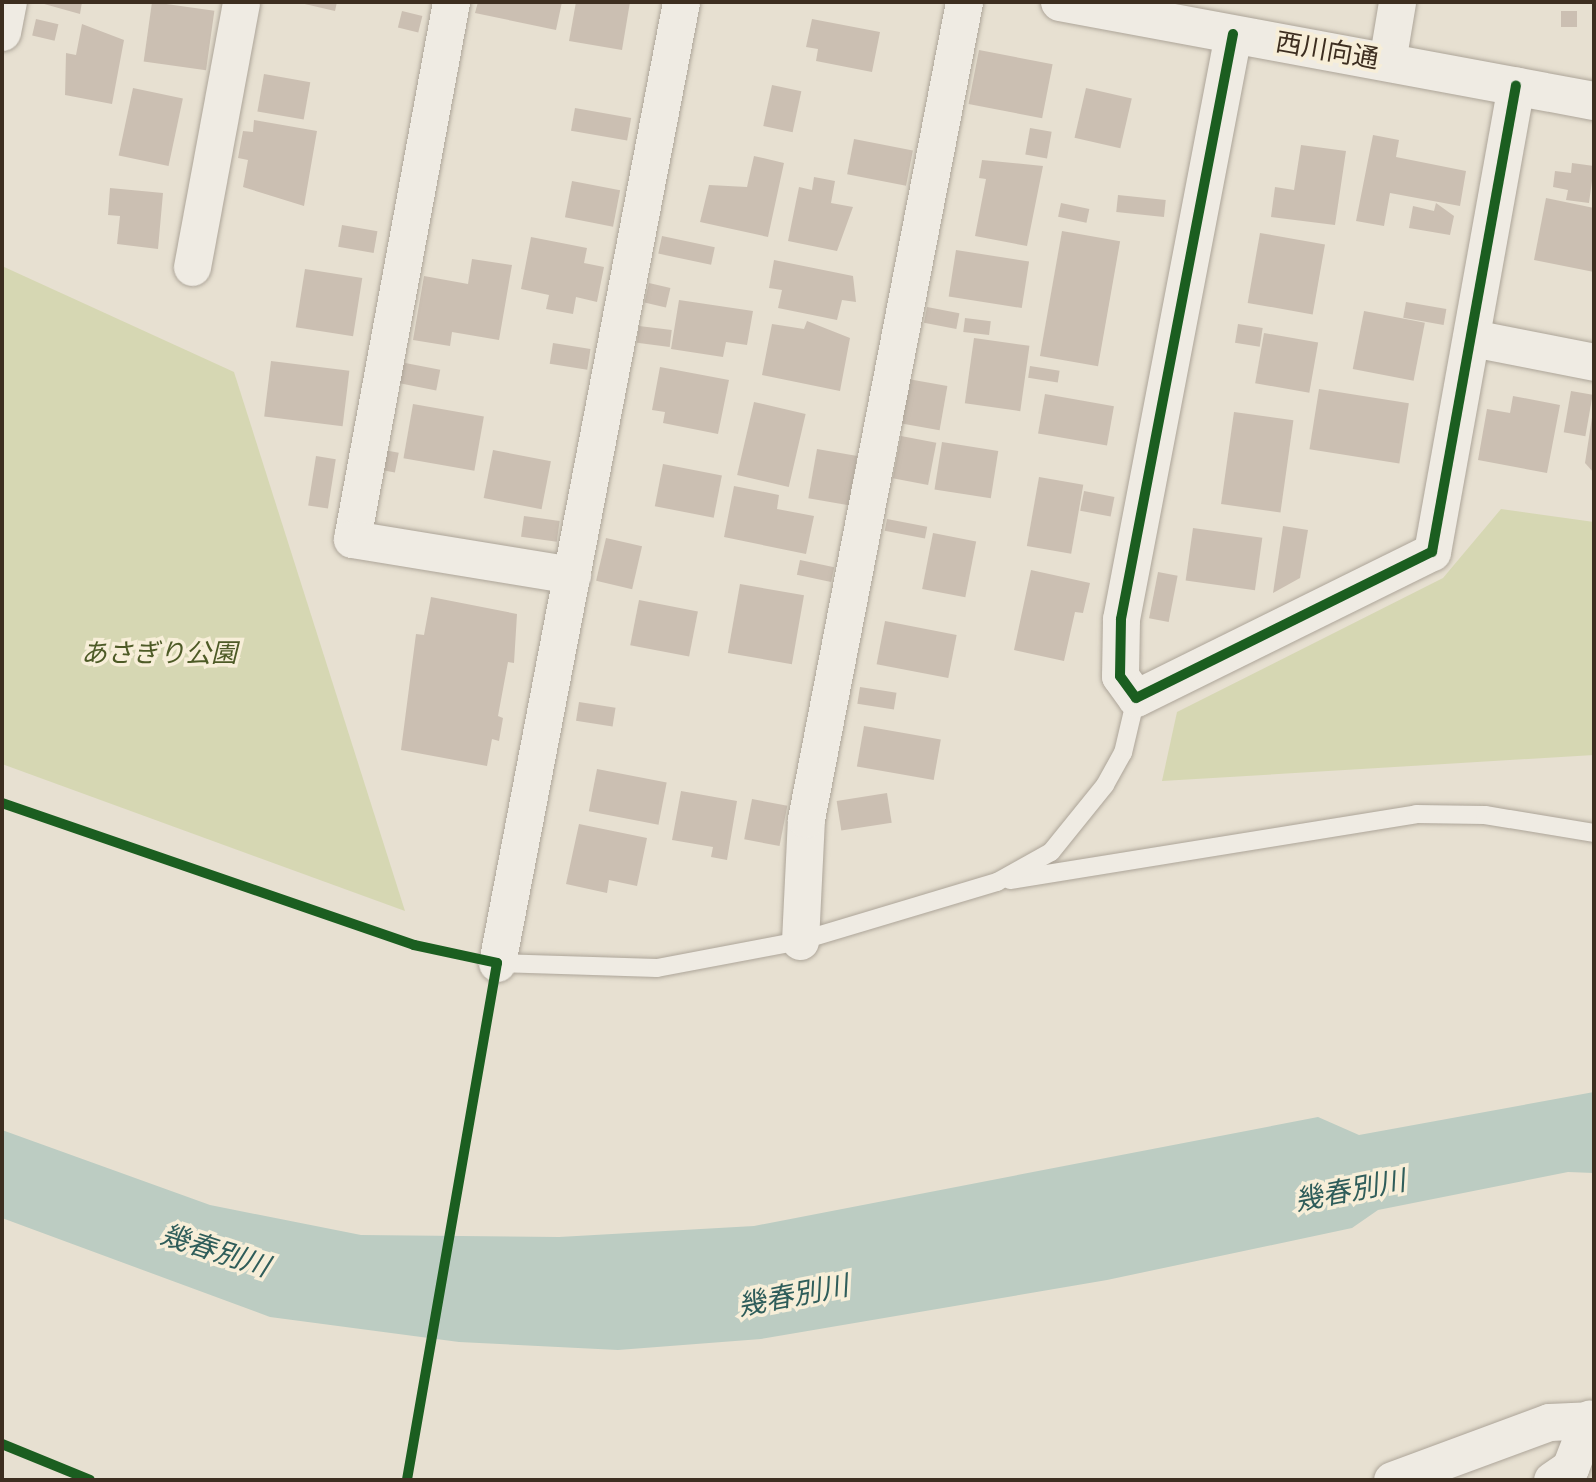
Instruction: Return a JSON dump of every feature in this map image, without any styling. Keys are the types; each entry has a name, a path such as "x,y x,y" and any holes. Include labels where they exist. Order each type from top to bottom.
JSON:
{"street":[{"path":"2,32 8,2"},
{"path":"192,267 241,2"},
{"path":"451,2 352,539 572,575"},
{"path":"497,963 681,2"},
{"path":"800,941 808,806 964,2"},
{"path":"1387,62 1397,2"},
{"name":"西川向通","path":"1078,3 1594,101"},
{"path":"1233,34 1121,619 1120,676 1136,698 1432,552 1516,86"},
{"path":"1472,338 1594,362"},
{"path":"1392,1480 1549,1422 1592,1420 1570,1468 1552,1480"}],"lane":[{"path":"997,882 1051,852 1105,785 1123,753 1136,698"},
{"path":"497,963 657,968 800,941 997,882 1416,814 1485,815 1594,832"}],"green space":[{"name":"あさぎり公園","path":"2,266 234,372 405,911 2,764"},
{"path":"1501,509 1594,522 1594,755 1162,781 1177,712 1443,578"}],"water":[{"name":"幾春別川","path":"1594,1092 1594,1173 1568,1172 1378,1210 1352,1228 1107,1280 761,1339 618,1350 459,1342 270,1317 2,1218 2,1130 210,1205 361,1235 559,1237 754,1226 1318,1117 1359,1135"}],"building":[{"path":"37,2 82,2 80,14"},
{"path":"152,2 214,11 206,70 144,61"},
{"path":"296,2 337,2 335,11"},
{"path":"478,2 562,2 556,30 475,13"},
{"path":"576,2 630,2 622,50 569,41"},
{"path":"402,11 422,16 418,33 398,27"},
{"path":"1561,11 1577,11 1577,27 1561,27"},
{"path":"36,19 58,24 55,41 32,36"},
{"path":"812,19 880,32 872,72 816,61 818,49 806,47"},
{"path":"82,24 124,40 112,104 65,95 66,53 76,55"},
{"path":"979,50 1053,64 1042,118 969,104"},
{"path":"264,74 310,82 304,120 257,111"},
{"path":"772,85 801,91 793,132 763,126"},
{"path":"133,88 183,99 169,166 119,155"},
{"path":"1086,88 1132,99 1120,148 1075,138"},
{"path":"575,108 631,118 627,141 571,131"},
{"path":"254,120 317,131 304,206 243,187 248,160 238,158 243,131 253,132"},
{"path":"1030,128 1052,132 1047,158 1025,155"},
{"path":"1373,135 1399,140 1396,157 1466,171 1460,206 1390,193 1384,226 1356,221"},
{"path":"854,139 913,150 906,186 847,174"},
{"path":"1301,145 1346,151 1335,225 1271,217 1275,187 1294,190"},
{"path":"754,156 784,163 768,237 700,222 709,185 747,187"},
{"path":"982,160 1043,166 1027,246 975,236 986,179 979,178"},
{"path":"1572,163 1594,166 1589,203 1566,200 1568,190 1553,187 1555,171 1571,173"},
{"path":"814,177 835,181 831,203 853,207 837,251 788,241 799,187 812,190"},
{"path":"572,181 620,190 613,227 565,217"},
{"path":"110,188 163,193 158,249 117,244 120,216 108,215"},
{"path":"1118,195 1166,200 1164,217 1116,212"},
{"path":"1546,198 1594,208 1594,272 1534,260"},
{"path":"1061,203 1089,209 1086,223 1058,217"},
{"path":"1436,203 1454,216 1450,235 1409,228 1413,206 1434,211"},
{"path":"342,225 377,231 374,253 338,247"},
{"path":"1062,231 1120,241 1098,366 1040,356"},
{"path":"1260,233 1325,244 1313,314 1248,303"},
{"path":"662,236 715,247 711,265 658,254"},
{"path":"531,237 587,248 584,263 604,267 597,302 576,297 573,314 546,309 549,295 521,289"},
{"path":"956,250 1029,262 1022,308 949,296"},
{"path":"472,259 512,265 499,340 452,332 450,346 413,340 424,276 468,284"},
{"path":"774,260 853,276 856,302 842,300 837,320 778,308 782,290 769,288"},
{"path":"305,269 362,278 353,336 296,327"},
{"path":"649,283 670,288 666,307 645,302"},
{"path":"679,300 753,311 747,345 726,342 723,357 671,349"},
{"path":"1406,302 1446,309 1444,325 1403,318"},
{"path":"927,307 959,313 956,329 924,323"},
{"path":"1364,311 1425,323 1414,381 1353,369"},
{"path":"965,318 991,321 989,335 963,332"},
{"path":"807,321 850,338 840,391 762,375 772,324 804,329"},
{"path":"1238,324 1263,328 1260,347 1235,343"},
{"path":"639,326 672,330 670,347 637,343"},
{"path":"1264,333 1318,343 1309,393 1255,383"},
{"path":"974,338 1029,346 1020,411 965,403"},
{"path":"553,343 591,349 587,370 550,364"},
{"path":"271,361 349,371 343,426 264,417"},
{"path":"400,362 440,370 436,390 396,383"},
{"path":"1030,366 1060,371 1058,383 1028,378"},
{"path":"660,367 729,380 718,434 663,423 665,412 652,410"},
{"path":"908,379 947,386 940,430 900,423"},
{"path":"1319,389 1409,403 1399,463 1309,449"},
{"path":"1571,391 1593,395 1585,436 1564,432"},
{"path":"1045,394 1114,406 1107,446 1038,433"},
{"path":"1513,396 1560,405 1547,473 1478,460 1487,409 1510,413"},
{"path":"754,402 806,414 789,487 737,475"},
{"path":"413,404 484,417 474,471 403,458"},
{"path":"1594,411 1594,473 1585,463"},
{"path":"1234,412 1293,420 1280,512 1221,504"},
{"path":"901,436 936,443 928,485 893,478"},
{"path":"942,442 998,451 991,498 934,489"},
{"path":"817,449 857,456 849,505 808,498"},
{"path":"384,450 399,453 395,472 380,470"},
{"path":"493,450 551,461 542,509 484,498"},
{"path":"316,456 336,459 328,509 308,505"},
{"path":"663,464 722,475 714,518 655,506"},
{"path":"1039,477 1083,485 1071,554 1027,546"},
{"path":"734,486 779,495 777,509 814,516 806,554 724,537"},
{"path":"1084,491 1114,497 1111,517 1080,511"},
{"path":"524,516 560,521 557,542 521,537"},
{"path":"887,519 927,527 925,539 885,531"},
{"path":"1283,526 1308,530 1300,578 1273,593"},
{"path":"1193,528 1262,538 1255,590 1186,580"},
{"path":"933,533 976,541 965,597 922,589"},
{"path":"606,538 642,546 632,589 596,581"},
{"path":"800,560 834,567 831,582 797,575"},
{"path":"1031,570 1090,583 1083,613 1075,612 1064,661 1014,650"},
{"path":"1158,572 1178,576 1169,622 1149,618"},
{"path":"740,584 804,595 792,664 728,653"},
{"path":"431,597 517,614 514,663 508,662 498,716 503,718 499,741 492,739 487,766 401,750 416,634 424,635"},
{"path":"639,600 698,611 689,657 630,645"},
{"path":"885,621 957,635 948,678 877,664"},
{"path":"860,687 897,693 894,710 857,704"},
{"path":"579,702 616,708 613,727 576,721"},
{"path":"864,726 941,740 934,780 857,766"},
{"path":"597,769 667,783 658,825 589,811"},
{"path":"681,791 737,801 727,860 711,857 713,847 672,840"},
{"path":"887,793 892,823 841,831 837,801"},
{"path":"752,799 787,806 780,846 744,839"},
{"path":"579,824 647,838 637,886 609,880 607,893 566,884"}],"cycle path":[{"path":"1233,34 1121,619 1120,676 1136,698 1432,552 1516,86"},
{"path":"2,803 414,945 497,963 407,1480"},
{"path":"2,1444 90,1480"}]}
